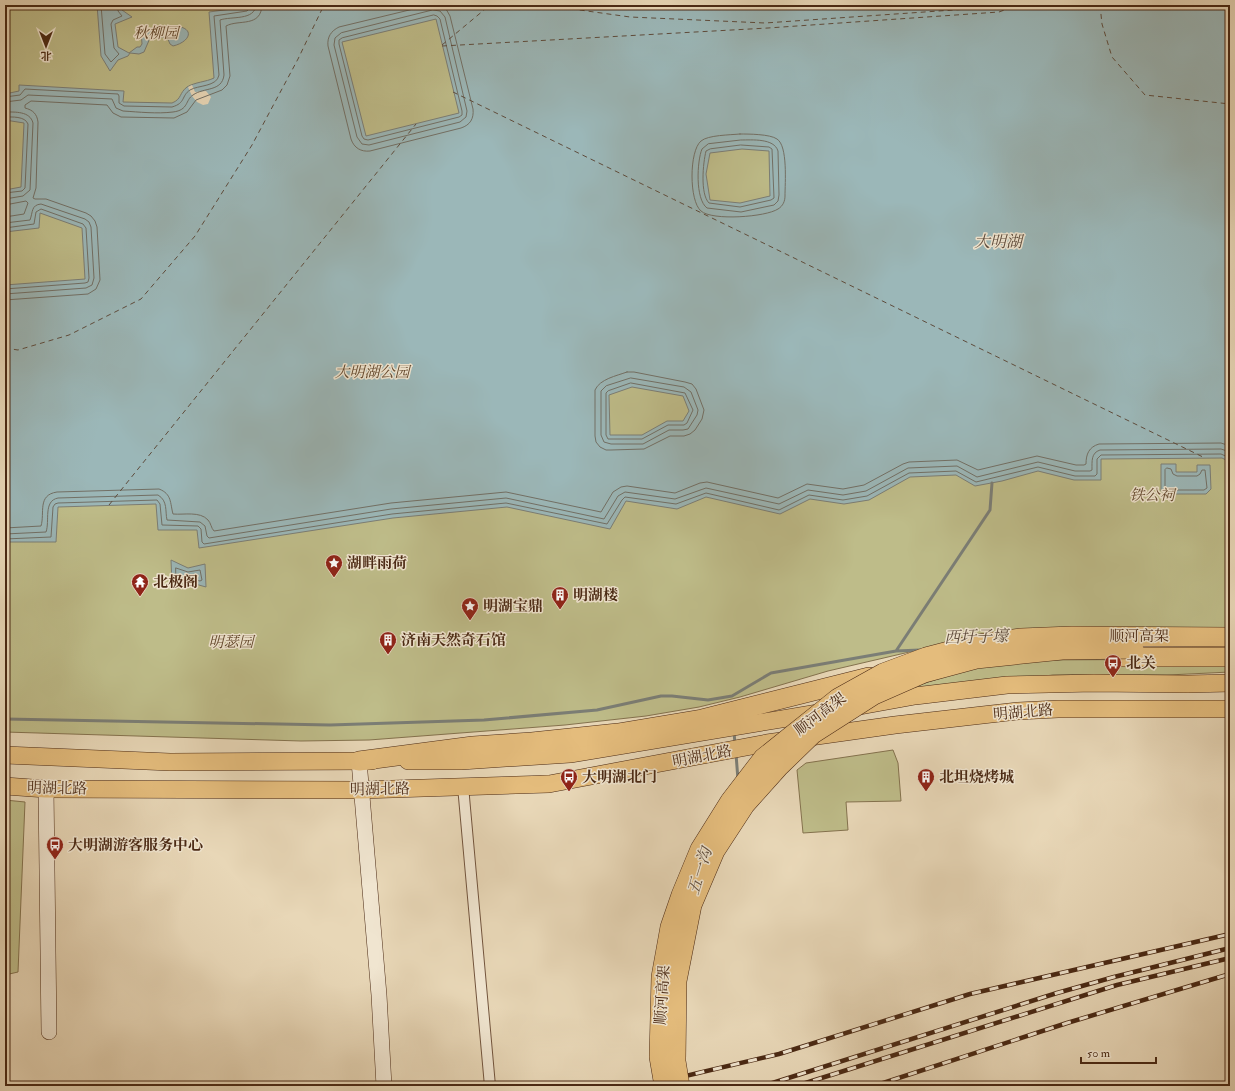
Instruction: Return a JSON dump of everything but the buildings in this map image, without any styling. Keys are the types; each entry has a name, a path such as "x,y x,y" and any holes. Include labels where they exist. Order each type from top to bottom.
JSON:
{"highway":[{"name":"顺河高架","path":"664,1086 659,1057 661,977 670,927 680,895 700,848 730,801 763,758 838,698 883,674 934,655 972,645 1020,638 1072,636 1230,637"},
{"name":"顺河高架","path":"680,1086 676,1061 677,981 692,905 715,851 745,805 779,767 813,734 874,695 924,674 976,659 1062,650 1230,647"},
{"path":"1024,654 1065,657 1230,656"},
{"path":"359,761 474,746 532,742 618,733 702,718 883,674"}],"main road":[{"name":"明湖北路","path":"5,755 170,762 461,761 570,754 915,696 1006,685 1094,683 1230,683"},
{"name":"明湖北路","path":"5,786 46,789 361,790 549,784 767,743 895,725 1018,711 1058,709 1230,709"}],"street":[{"path":"359,761 379,995 384,1086"},
{"path":"463,786 490,1086"},
{"path":"46,789 49,1032"}],"green space":[{"name":"大明湖","path":"5,5 1230,5 1230,629 935,646 828,671 740,697 699,707 646,716 565,725 369,740 301,741 5,732"},
{"path":"1230,659 1230,672 1168,675 1053,675 894,693 975,667 1041,660"},
{"path":"893,750 898,763 901,801 846,802 848,830 803,833 797,770 806,763"},
{"path":"5,800 25,802 18,972 5,975"}],"water":[{"path":"97,5 122,5 122,10 132,17 115,24 118,47 129,53 137,47 140,47 142,44 141,31 143,29 167,26 182,27 188,32 187,38 179,44 173,46 170,44 167,37 150,38 144,52 139,54 130,53 128,56 118,60 110,71 101,56"},
{"name":"大明湖","path":"262,5 1230,5 1230,462 1222,458 1101,459 1101,480 1074,480 1038,471 1002,481 975,486 956,475 910,477 869,500 844,504 810,499 780,514 706,497 677,509 626,501 610,529 507,507 393,518 199,548 197,530 158,530 156,504 58,507 56,542 5,542 5,285 85,279 82,228 40,213 39,228 5,232 5,190 21,187 24,123 5,120 5,94 19,91 19,85 124,91 123,102 172,103 179,98 187,87 214,78 209,12","holes":["436,19 459,113 366,136 342,42","742,149 769,151 770,196 740,203 710,200 706,174 710,153","632,387 683,396 689,411 683,421 667,421 642,435 610,435 609,395"]},
{"path":"1161,464 1176,464 1176,472 1197,472 1197,465 1210,465 1211,489 1206,494 1166,494 1161,491"},
{"path":"171,560 188,568 205,564 206,587 188,582 172,585"}],"pier":[{"path":"192,85 195,92 206,91 211,97 208,104 203,105 197,102 192,96 188,87"}],"waterway":[{"path":"896,651 990,510 992,483"},
{"path":"5,719 330,725 484,720 597,710 661,696 708,700 732,696 771,673 896,651 920,650"},
{"name":"五一沟","path":"734,732 735,744"},
{"name":"五一沟","path":"736,754 738,780"}],"ferry route":[{"path":"5,348 18,350 69,335 141,299 195,236 252,145 298,59 324,5"},
{"path":"442,45 490,5"},
{"path":"544,5 630,17 765,23 997,7 1003,5"},
{"path":"442,46 768,28 999,12 1018,5"},
{"path":"1100,5 1102,24 1112,57 1145,95 1230,104"},
{"path":"453,92 1205,458"},
{"path":"109,505 416,124"}],"railway":[{"path":"643,1086 779,1054 970,994 1230,934"},
{"path":"763,1086 1057,993 1230,948"},
{"path":"796,1086 1117,985 1230,958"},
{"path":"874,1086 1067,1023 1230,974"}],"place":[{"name":"湖畔雨荷","path":"334,578"},
{"name":"北极阁","path":"140,597"},
{"name":"明湖楼","path":"560,610"},
{"name":"明湖宝鼎","path":"470,621"},
{"name":"济南天然奇石馆","path":"388,655"},
{"name":"北关","path":"1113,678"},
{"name":"大明湖北门","path":"569,792"},
{"name":"北坦烧烤城","path":"926,792"},
{"name":"大明湖游客服务中心","path":"55,860"}],"park label":[{"name":"秋柳园","path":"156,33"},
{"name":"大明湖公园","path":"372,372"},
{"name":"铁公祠","path":"1152,495"},
{"name":"明瑟园","path":"231,642"}],"water label":[{"name":"西圩子壕","path":"976,636"}]}
